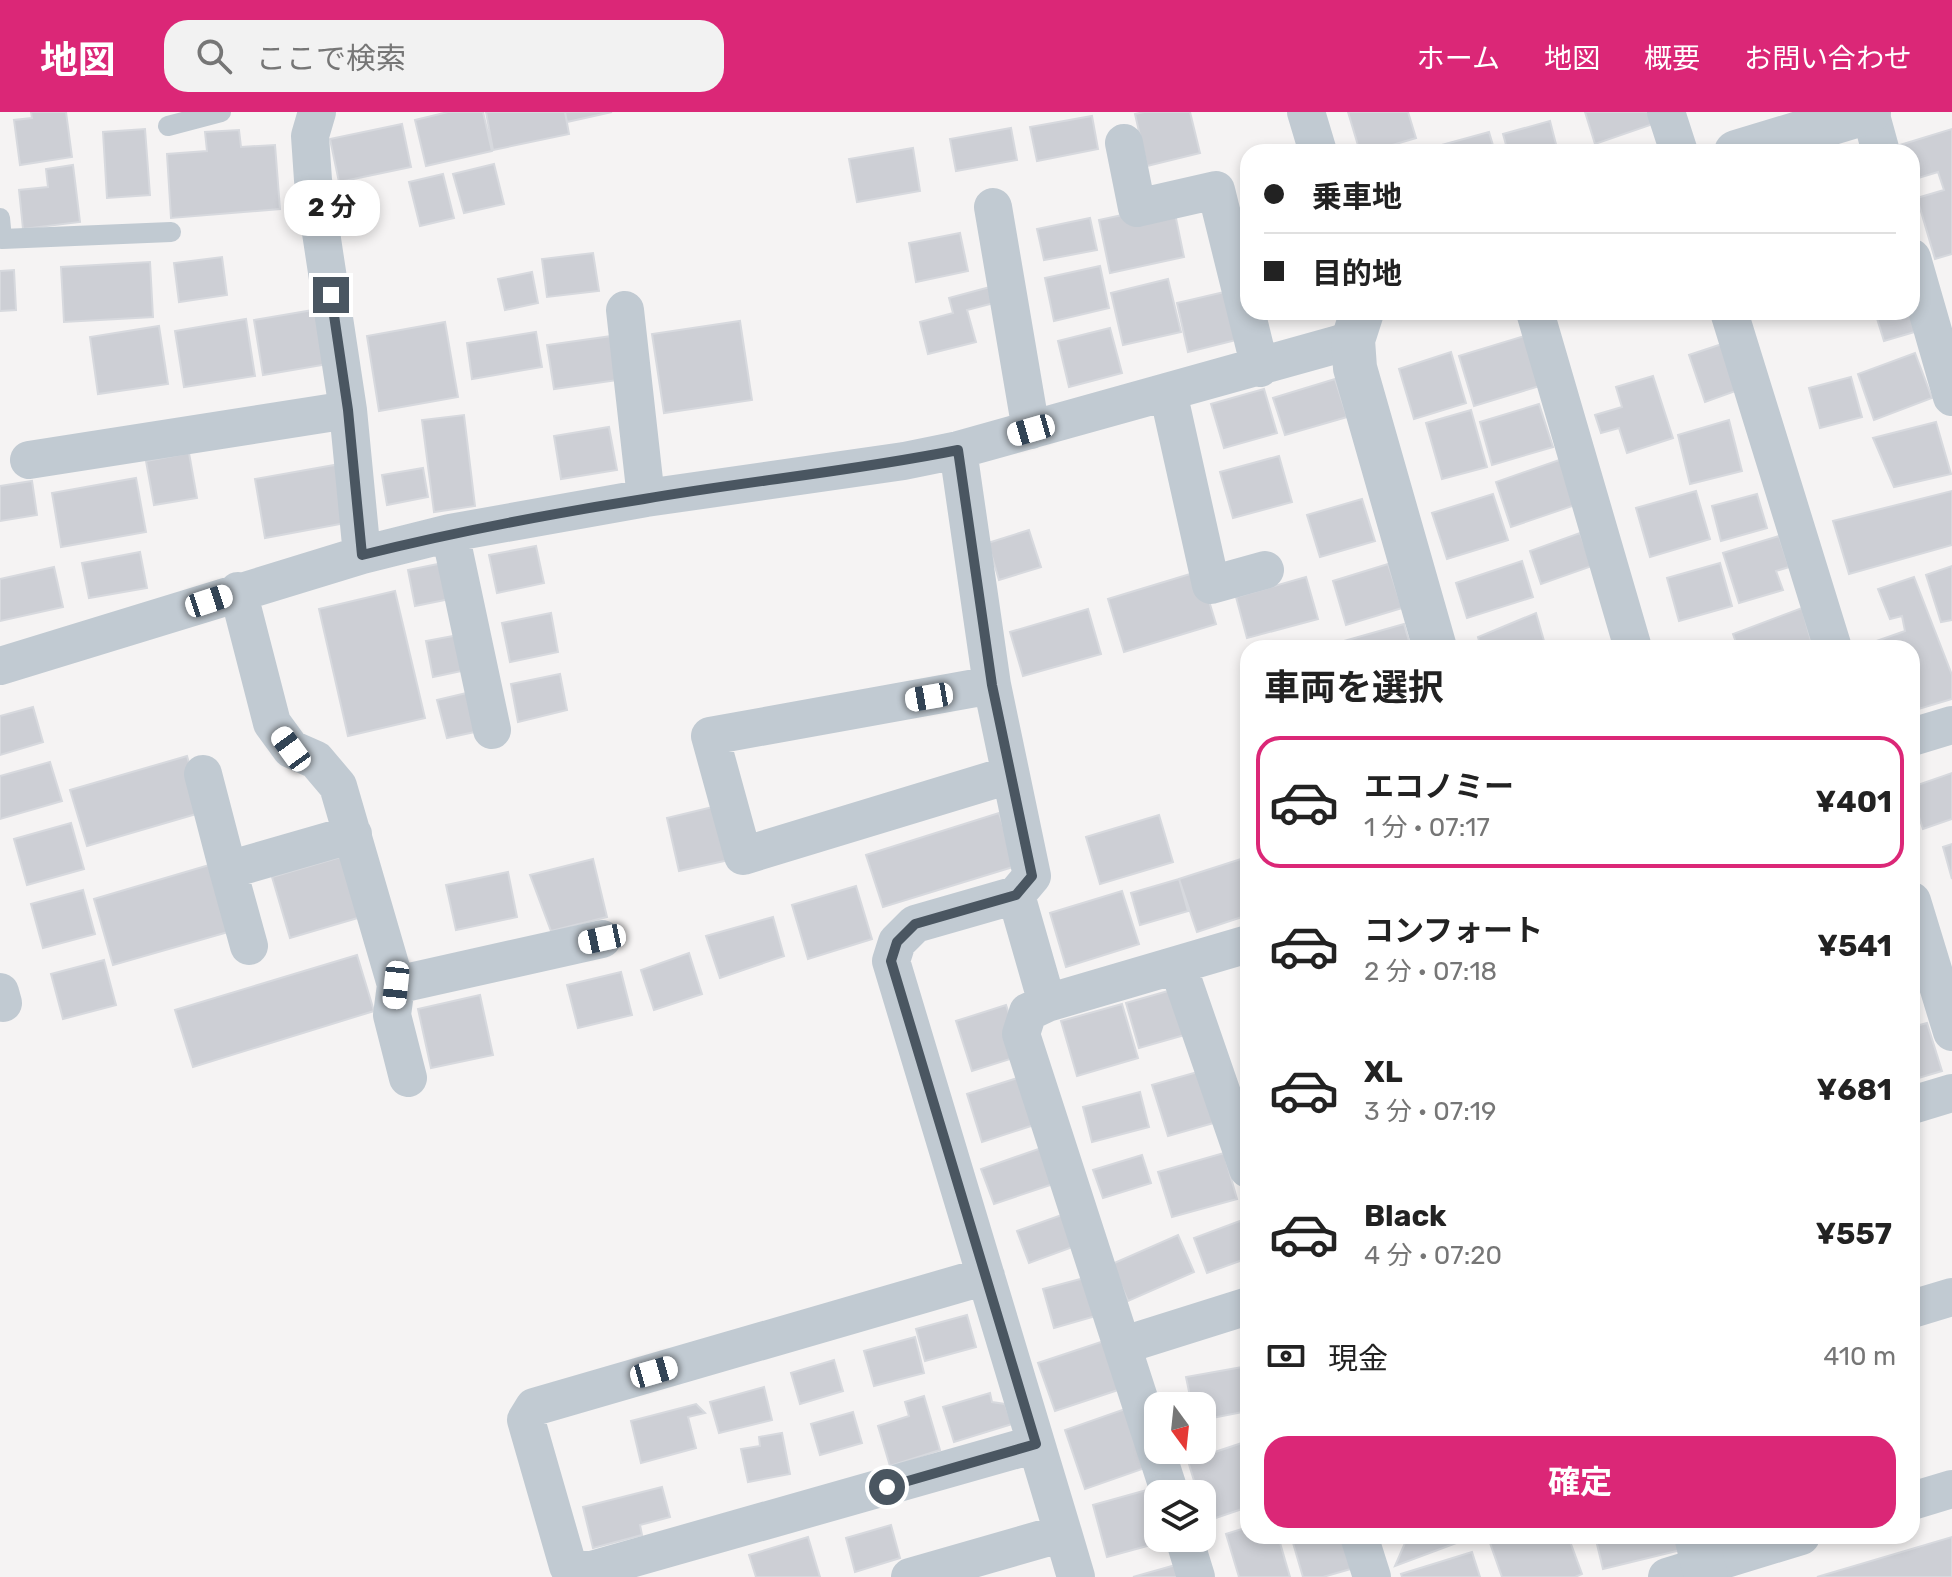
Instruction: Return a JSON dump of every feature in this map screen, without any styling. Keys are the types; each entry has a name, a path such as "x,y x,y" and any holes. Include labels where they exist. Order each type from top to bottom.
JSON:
{"street":[{"path":"317,112 310,136 313,180 348,410 362,555"},
{"path":"1306,112 1316,144"},
{"path":"1666,112 1676,144"},
{"path":"1763,144 1869,112 1879,144"},
{"path":"1124,143 1137,208 1216,190 1240,287"},
{"path":"993,207 1031,430"},
{"path":"1920,286 1952,397"},
{"path":"625,310 646,498"},
{"path":"1248,320 1260,368"},
{"path":"1537,320 1631,640"},
{"path":"1731,320 1831,640"},
{"path":"0,666 238,591 450,533 646,498 904,461 958,450 1260,368 1358,326 1355,368 1433,640"},
{"path":"1168,392 1211,585 1265,570"},
{"path":"29,460 348,410"},
{"path":"958,450 992,685 1032,876 1016,895 915,924 897,942 891,961 1076,1577"},
{"path":"450,533 492,730"},
{"path":"238,591 272,723 291,749 316,760 338,786 396,985 392,1015 408,1078"},
{"path":"992,685 710,736 743,856 1009,775"},
{"path":"1920,735 1952,725"},
{"path":"203,774 249,946"},
{"path":"228,870 353,834"},
{"path":"1016,895 1047,1003"},
{"path":"1929,919 1952,1032"},
{"path":"396,985 602,939"},
{"path":"1166,1480 1021,1034 1028,1012 1047,1003 1240,947"},
{"path":"1178,966 1240,1146"},
{"path":"1920,1103 1952,1093"},
{"path":"986,1276 534,1407 526,1420 568,1566 588,1571 1036,1444"},
{"path":"1920,1307 1952,1297"},
{"path":"1124,1345 1240,1309"},
{"path":"1920,1499 1952,1489"},
{"path":"910,1577 1063,1533"},
{"path":"1362,1544 1372,1577"},
{"path":"1694,1564 1770,1544"},
{"path":"1188,1552 1196,1577"}],"lane":[{"path":"168,126 221,112"},
{"path":"0,218 2,239 171,232"}],"building":[{"path":"31,112 66,112 72,157 20,165 14,120 32,118"},
{"path":"448,112 483,112 492,151 426,166 415,120"},
{"path":"486,112 565,112 569,134 493,150"},
{"path":"565,112 612,112 567,122"},
{"path":"1190,112 1200,153 1147,166 1135,114"},
{"path":"1348,112 1408,112 1416,138 1396,144 1358,144"},
{"path":"1585,112 1652,112 1656,123 1595,144"},
{"path":"1092,116 1098,149 1037,161 1030,127"},
{"path":"1550,121 1556,144 1506,144 1503,134"},
{"path":"402,124 411,167 339,182 330,139"},
{"path":"1011,128 1017,160 956,171 950,139"},
{"path":"145,129 150,195 107,198 103,132"},
{"path":"1952,129 1952,254 1935,259 1920,208 1920,197 1944,190 1938,172 1920,178 1920,144 1903,144"},
{"path":"239,130 241,147 275,145 280,209 171,218 167,154 207,151 205,132"},
{"path":"1489,132 1493,144 1445,144"},
{"path":"913,148 920,191 857,202 849,159"},
{"path":"494,164 504,204 464,213 453,174"},
{"path":"73,165 80,222 23,229 19,190 48,187 46,169"},
{"path":"443,174 454,218 420,226 409,182"},
{"path":"1173,204 1184,257 1110,273 1099,220"},
{"path":"1090,218 1097,250 1044,260 1037,229"},
{"path":"960,233 968,271 916,282 909,243"},
{"path":"593,253 599,291 547,297 542,259"},
{"path":"222,257 227,295 179,302 174,263"},
{"path":"150,262 153,317 64,322 61,267"},
{"path":"1100,266 1109,308 1054,321 1045,278"},
{"path":"14,270 16,310 0,311 0,271"},
{"path":"532,272 538,303 505,310 498,279"},
{"path":"1168,279 1181,332 1123,345 1111,293"},
{"path":"990,287 994,303 967,310 976,342 928,354 920,322 953,313 949,298"},
{"path":"1233,290 1244,338 1188,352 1177,303"},
{"path":"325,308 334,363 263,375 254,320"},
{"path":"246,319 255,376 184,387 175,331"},
{"path":"1877,320 1918,320 1925,329 1884,341"},
{"path":"740,321 752,400 664,413 652,334"},
{"path":"445,322 458,397 379,411 367,336"},
{"path":"159,326 168,384 98,394 90,337"},
{"path":"1110,328 1122,373 1069,387 1058,341"},
{"path":"536,332 542,367 472,379 467,343"},
{"path":"1531,334 1546,384 1474,406 1459,356"},
{"path":"612,336 618,380 554,389 547,345"},
{"path":"1728,342 1744,388 1705,402 1689,355"},
{"path":"1451,352 1466,403 1414,419 1399,369"},
{"path":"1915,353 1932,398 1874,420 1858,374"},
{"path":"1653,376 1673,438 1627,453 1619,428 1601,433 1595,415 1622,407 1616,387"},
{"path":"1851,377 1862,417 1820,428 1809,388"},
{"path":"1335,379 1347,417 1285,435 1273,398"},
{"path":"1264,389 1277,433 1224,448 1211,404"},
{"path":"1539,404 1553,447 1492,465 1480,422"},
{"path":"1471,410 1487,467 1442,479 1426,423"},
{"path":"464,415 475,506 434,512 422,420"},
{"path":"1729,420 1742,471 1690,484 1678,435"},
{"path":"1936,422 1951,474 1894,487 1873,438"},
{"path":"609,427 617,470 561,479 554,436"},
{"path":"189,453 197,498 154,505 146,461"},
{"path":"1279,456 1292,502 1233,518 1220,472"},
{"path":"1565,458 1581,503 1511,527 1496,482"},
{"path":"340,464 351,522 265,538 255,479"},
{"path":"423,468 428,497 387,505 382,475"},
{"path":"136,478 146,532 61,547 52,493"},
{"path":"32,481 37,515 0,521 0,486"},
{"path":"1696,491 1710,539 1650,557 1636,508"},
{"path":"1952,491 1952,545 1849,574 1833,521"},
{"path":"1493,494 1508,540 1447,559 1432,513"},
{"path":"1757,494 1767,528 1721,541 1712,506"},
{"path":"1362,499 1375,541 1320,557 1307,515"},
{"path":"1029,530 1041,567 999,580 988,543"},
{"path":"1580,533 1592,566 1541,584 1530,551"},
{"path":"1779,536 1789,567 1776,571 1783,590 1739,603 1723,553"},
{"path":"536,546 544,583 497,593 489,555"},
{"path":"140,552 147,588 89,598 82,563"},
{"path":"1522,561 1533,597 1467,618 1456,583"},
{"path":"448,562 455,598 415,606 408,570"},
{"path":"1720,563 1732,606 1679,621 1667,578"},
{"path":"1388,564 1402,608 1346,625 1333,581"},
{"path":"1952,566 1952,620 1941,622 1926,575"},
{"path":"54,567 63,607 0,621 0,579"},
{"path":"1200,571 1216,624 1124,652 1108,599"},
{"path":"1306,577 1318,619 1247,638 1236,597"},
{"path":"1914,577 1952,675 1952,699 1920,709 1920,640 1879,640 1905,631 1902,616 1890,619 1878,589"},
{"path":"395,591 425,718 348,736 319,609"},
{"path":"1802,608 1811,640 1735,640 1733,634"},
{"path":"1088,609 1101,654 1023,676 1010,632"},
{"path":"551,613 558,652 510,662 502,623"},
{"path":"1536,613 1544,640 1479,640 1478,637"},
{"path":"1404,624 1409,640 1348,640"},
{"path":"464,634 471,669 433,677 426,641"},
{"path":"560,674 567,710 518,722 511,684"},
{"path":"475,691 484,730 447,738 437,700"},
{"path":"33,707 43,742 0,755 0,716"},
{"path":"187,756 203,812 87,846 70,790"},
{"path":"50,762 62,801 0,819 0,776"},
{"path":"1952,773 1952,819 1923,829 1920,784"},
{"path":"717,806 729,860 679,871 667,818"},
{"path":"999,813 1016,866 883,907 866,855"},
{"path":"1159,815 1173,862 1100,884 1086,837"},
{"path":"71,823 84,869 27,885 14,839"},
{"path":"1952,844 1952,879 1943,847"},
{"path":"344,856 361,917 290,938 272,877"},
{"path":"593,859 607,917 551,931 530,875"},
{"path":"1240,859 1240,918 1197,932 1179,879"},
{"path":"216,863 235,930 113,965 94,899"},
{"path":"508,872 517,917 456,930 446,885"},
{"path":"1179,879 1188,911 1140,925 1131,893"},
{"path":"856,886 872,939 808,959 792,905"},
{"path":"83,890 95,934 43,948 31,904"},
{"path":"1122,891 1139,944 1066,967 1050,913"},
{"path":"773,917 784,956 720,978 706,936"},
{"path":"689,953 702,994 654,1010 641,970"},
{"path":"357,955 374,1011 193,1067 175,1010"},
{"path":"104,960 116,1005 63,1019 51,974"},
{"path":"621,972 632,1015 578,1028 567,985"},
{"path":"1175,989 1188,1034 1139,1048 1126,1003"},
{"path":"480,995 493,1055 431,1068 418,1009"},
{"path":"1122,1004 1138,1058 1077,1076 1061,1021"},
{"path":"1006,1005 1023,1055 972,1071 956,1021"},
{"path":"1927,1023 1942,1071 1920,1078 1920,1025"},
{"path":"1201,1071 1217,1122 1168,1136 1152,1085"},
{"path":"1024,1076 1040,1123 982,1142 967,1094"},
{"path":"1140,1092 1149,1127 1092,1142 1083,1107"},
{"path":"1050,1145 1062,1181 994,1204 981,1169"},
{"path":"1224,1153 1237,1199 1172,1217 1158,1172"},
{"path":"1142,1155 1151,1183 1103,1198 1093,1170"},
{"path":"1070,1212 1081,1244 1029,1263 1017,1231"},
{"path":"1240,1221 1240,1261 1207,1273 1194,1238"},
{"path":"1178,1235 1194,1272 1128,1301 1112,1264"},
{"path":"1088,1277 1099,1315 1054,1328 1043,1289"},
{"path":"967,1315 976,1347 925,1361 916,1329"},
{"path":"915,1337 924,1373 874,1386 864,1351"},
{"path":"1107,1340 1124,1388 1055,1411 1038,1363"},
{"path":"834,1360 843,1391 800,1404 791,1373"},
{"path":"1240,1367 1240,1413 1216,1417 1216,1392 1189,1392 1186,1377"},
{"path":"764,1387 772,1420 719,1433 710,1402"},
{"path":"990,1393 992,1402 1005,1404 1012,1424 954,1442 943,1407"},
{"path":"924,1396 940,1450 890,1466 878,1426 909,1416 905,1402"},
{"path":"696,1404 705,1413 688,1417 696,1448 641,1463 631,1421"},
{"path":"1128,1408 1144,1455 1144,1464 1148,1467 1085,1489 1065,1430"},
{"path":"853,1412 862,1443 820,1455 811,1424"},
{"path":"782,1433 790,1474 748,1482 741,1449 760,1446 759,1437"},
{"path":"1240,1444 1240,1510 1216,1518 1216,1480 1194,1480 1189,1464 1216,1464 1216,1452"},
{"path":"662,1487 670,1517 640,1525 642,1535 593,1548 583,1507"},
{"path":"1144,1491 1144,1547 1107,1557 1093,1505"},
{"path":"891,1525 900,1558 855,1572 846,1538"},
{"path":"1240,1530 1240,1544 1280,1544 1290,1577 1239,1577 1226,1534"},
{"path":"808,1537 820,1577 756,1577 749,1555"},
{"path":"1952,1537 1952,1577 1817,1577"},
{"path":"1293,1544 1354,1544 1361,1566 1323,1577 1303,1577"},
{"path":"1405,1544 1454,1544 1395,1566"},
{"path":"1490,1544 1571,1544 1582,1574 1575,1577 1502,1577"},
{"path":"1597,1544 1683,1544 1685,1549 1603,1569"},
{"path":"1472,1552 1480,1577 1402,1577 1401,1574"},
{"path":"1179,1564 1183,1577 1133,1577"}],"route":[{"path":"331,295 348,410 362,555 450,533 646,498 904,461 958,450 992,685 1032,876 1016,895 915,924 897,942 891,961 1036,1444 887,1487"}]}
